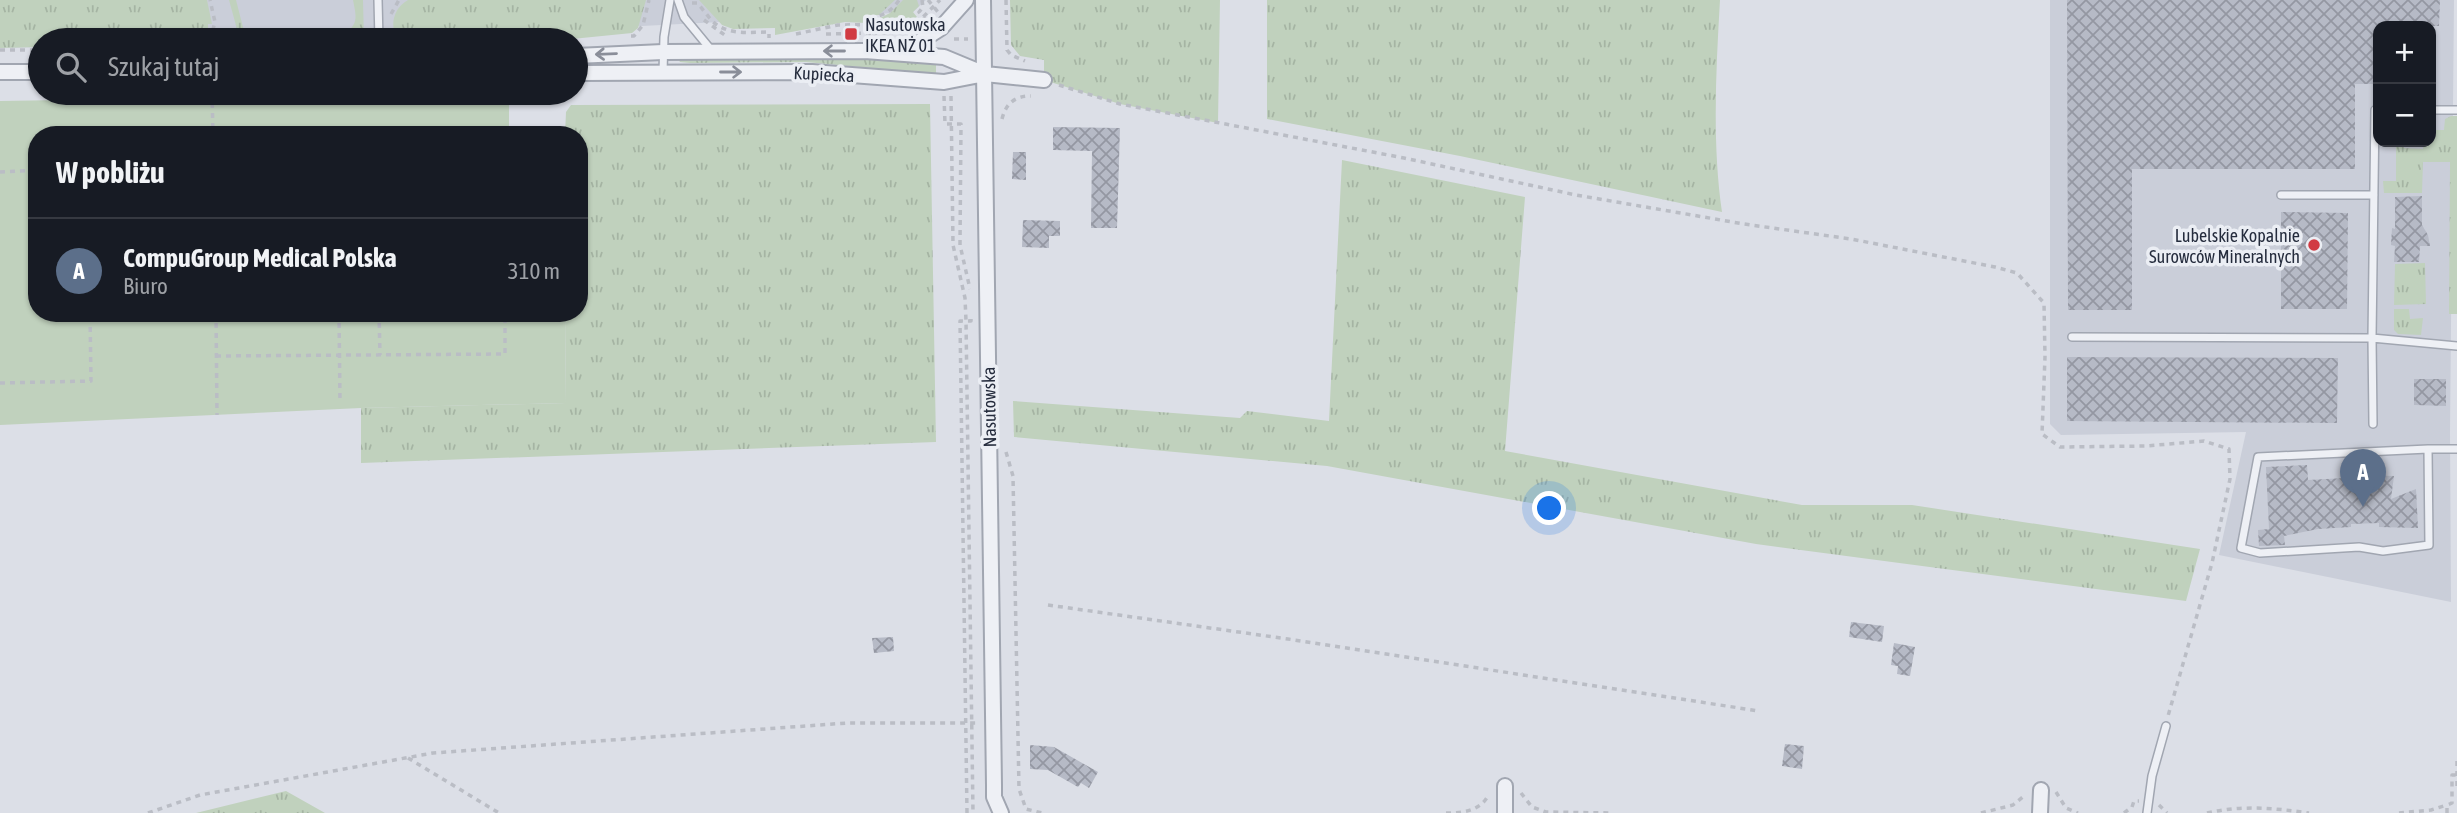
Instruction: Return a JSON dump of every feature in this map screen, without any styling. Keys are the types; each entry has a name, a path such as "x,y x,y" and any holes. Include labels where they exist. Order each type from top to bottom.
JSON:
{"street":[{"path":"902,53 947,22 966,0"},
{"name":"Nasutowska","path":"983,0 994,797 1001,813"},
{"name":"Kupiecka","path":"588,55 663,52 902,53 951,58 985,74"},
{"path":"0,72 28,72"},
{"name":"Kupiecka","path":"588,73 812,72 948,82 985,74"},
{"path":"985,74 1044,80"},
{"path":"1505,786 1505,813"},
{"path":"2040,813 2041,790"}],"lane":[{"path":"378,0 379,28"},
{"path":"663,73 670,0"},
{"path":"678,0 693,30 712,52"},
{"path":"2436,110 2457,110"},
{"path":"2373,424 2375,147"},
{"path":"2281,195 2374,195"},
{"path":"2072,337 2372,338 2457,346"},
{"path":"2428,449 2429,545 2383,551 2359,547 2260,553 2241,548 2258,457 2428,449 2457,449"},
{"path":"2147,813 2152,776 2165,726"}],"path":[{"path":"210,0 215,22 213,28"},
{"path":"391,22 391,12 400,0"},
{"path":"622,37 634,36 639,31 649,0"},
{"path":"872,33 871,18 888,12 899,0"},
{"path":"921,26 928,22 919,12 923,8 922,0"},
{"path":"928,0 951,28 951,58"},
{"path":"792,35 838,25 907,24 923,17 940,0"},
{"path":"1006,0 1007,50 1012,55 1031,62"},
{"path":"690,3 697,3 718,25 727,30 769,32 768,40"},
{"path":"682,11 695,11 722,35 768,40 780,37"},
{"path":"814,36 914,30"},
{"path":"999,38 1006,37"},
{"path":"954,39 970,39"},
{"path":"0,50 28,50"},
{"path":"1044,80 1132,107 1404,158 1576,195 1851,239 1995,267 2017,274 2044,303 2042,434 2060,447 2146,446 2203,441 2229,449 2230,479 2212,563 2165,726"},
{"path":"948,82 945,124 971,124"},
{"path":"1002,124 1006,106 1016,98 1032,96"},
{"path":"212,105 213,126"},
{"path":"961,124 960,245 970,289 971,321 960,321 967,813"},
{"path":"952,125 953,245 965,298 966,321 973,813"},
{"path":"0,172 28,170"},
{"path":"0,383 91,381 90,322"},
{"path":"216,322 217,415"},
{"path":"340,322 340,403"},
{"path":"379,322 380,355"},
{"path":"216,356 505,354 505,322"},
{"path":"1006,449 1013,476 1018,789 1026,809 1042,813"},
{"path":"1048,605 1759,711"},
{"path":"149,813 200,795 433,753 847,723 993,723"},
{"path":"406,757 499,813"},
{"path":"2457,761 2457,788"},
{"path":"2399,813 2431,810 2452,803 2452,775 2457,775"},
{"path":"2447,805 2447,813"},
{"path":"2207,813 2224,809 2266,807 2309,813"},
{"path":"1559,813 1612,813"}],"shaded area":[{"path":"0,0 926,0 913,12 588,28 28,28 28,47 0,48"},
{"path":"2050,0 2454,0 2451,602 2219,555 2246,432 2061,435 2050,424"}],"green space":[{"path":"0,0 207,0 212,24 208,24 208,28 28,28 28,47 0,48"},
{"path":"229,0 236,0 243,28 237,28"},
{"path":"353,0 363,0 364,28 351,28 355,19"},
{"path":"408,0 646,0 638,28 632,33 588,37 588,28 394,28 394,18 403,3"},
{"path":"699,0 895,0 879,15 866,15 866,23 845,22 775,35 775,28 733,29 722,25"},
{"path":"903,0 917,0 919,6 913,12 917,17 904,22 876,23 876,20 890,13"},
{"path":"1010,0 1220,0 1218,123 1120,104 1044,80 1044,60 1020,56 1011,45"},
{"path":"1267,0 1720,0 1716,133 1722,212 1460,156 1267,119"},
{"path":"880,58 936,62 936,74 806,62 690,63 680,62 678,59"},
{"path":"0,101 28,101 28,105 509,105 509,126 28,126 28,322 565,322 566,403 361,408 0,425"},
{"path":"930,104 936,442 361,463 361,408 566,403 565,322 588,322 588,126 565,126 566,112 571,105"},
{"path":"2457,116 2457,314 2449,314 2450,162 2423,162 2422,193 2384,193 2383,181 2396,181 2396,147 2436,147 2436,130 2444,130 2445,119"},
{"path":"1342,160 1525,197 1505,451 1802,505 1912,505 2200,549 2186,601 1756,544 1327,466 1014,437 1013,401 1240,418 1247,411 1329,421"},
{"path":"2425,263 2426,304 2394,305 2395,264"},
{"path":"2394,309 2409,309 2410,319 2423,318 2421,335 2398,334 2394,330"},
{"path":"286,791 325,813 196,813"}],"building":[{"path":"2067,0 2440,0 2439,26 2436,26 2436,21 2373,21 2373,84 2355,84 2355,169 2132,169 2132,310 2068,310"},
{"path":"1053,127 1120,128 1117,228 1091,228 1092,151 1053,150"},
{"path":"1013,152 1026,152 1026,180 1012,179"},
{"path":"2422,196 2422,225 2430,246 2420,246 2419,262 2394,262 2395,246 2391,245 2392,228 2395,229 2395,197"},
{"name":"Lubelskie Kopalnie Surowców Mineralnych","path":"2281,212 2348,213 2347,309 2281,309"},
{"path":"1023,220 1060,221 1060,236 1049,236 1049,248 1022,247"},
{"path":"2067,357 2338,358 2337,423 2067,421"},
{"path":"2414,379 2446,379 2446,406 2414,405"},
{"path":"2307,465 2308,480 2363,477 2362,475 2394,476 2391,499 2416,489 2418,528 2379,527 2379,523 2351,524 2351,527 2318,529 2284,536 2285,545 2259,546 2258,530 2269,529 2266,467"},
{"path":"1851,622 1884,626 1882,642 1849,637"},
{"path":"893,637 894,651 874,653 872,638"},
{"path":"1894,643 1915,647 1910,676 1897,674 1898,666 1891,665"},
{"path":"1785,744 1804,746 1802,769 1782,766"},
{"path":"1030,745 1054,747 1098,772 1089,788 1081,783 1078,787 1048,770 1030,769"}],"place":[{"name":"Nasutowska IKEA NŻ 01","path":"851,34"},
{"name":"Lubelskie Kopalnie Surowców Mineralnych","path":"2314,245"},
{"name":"CompuGroup Medical Polska","path":"2363,507"}]}
